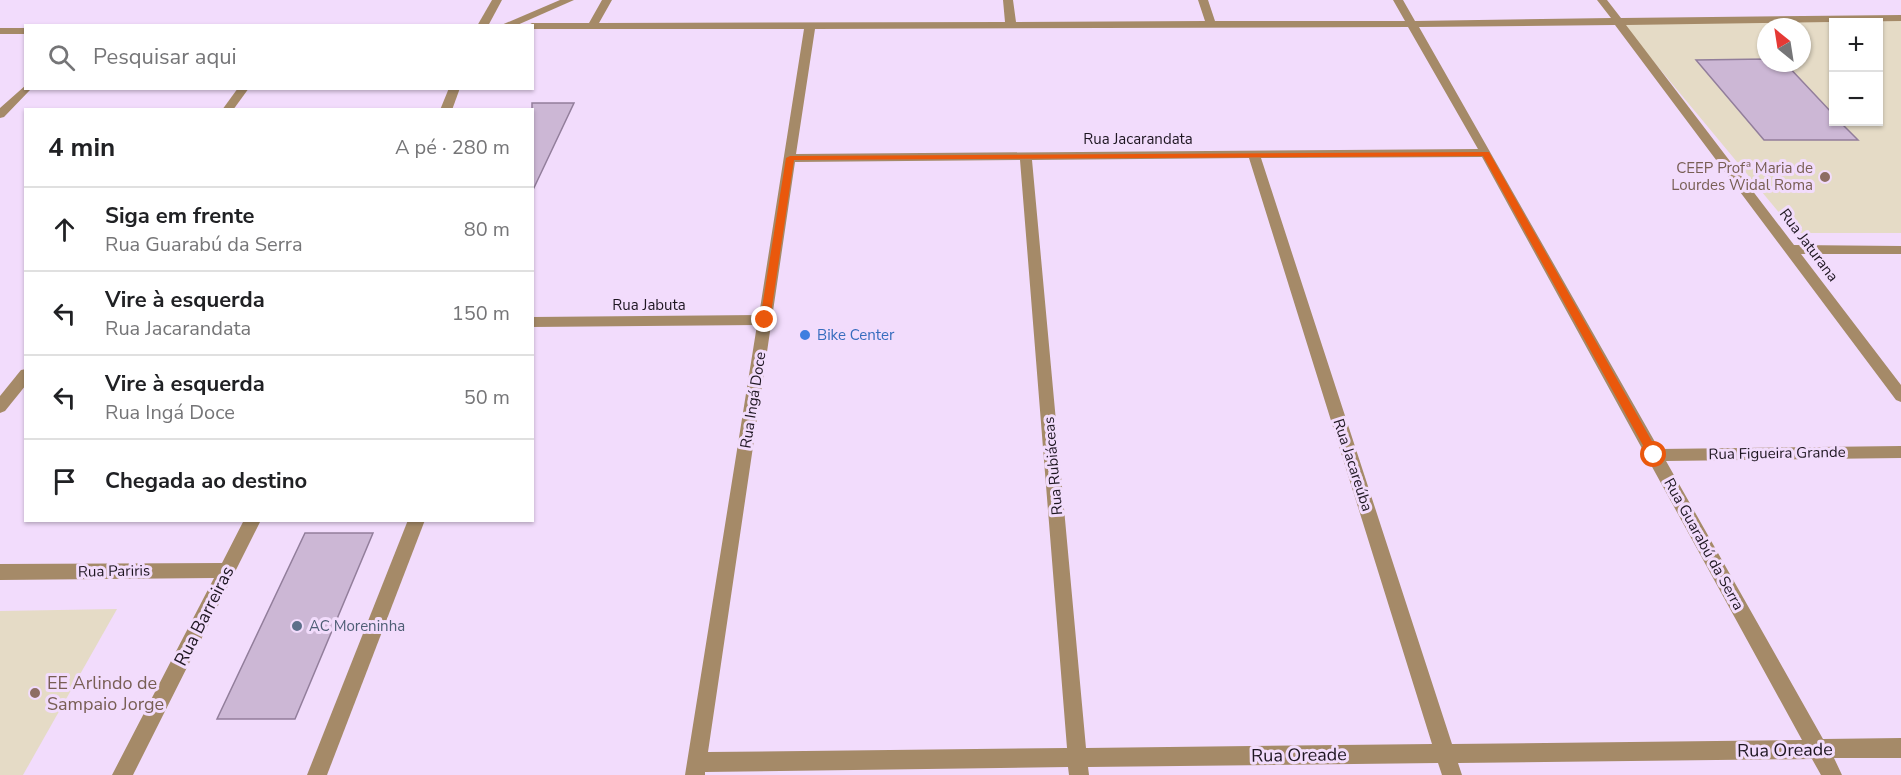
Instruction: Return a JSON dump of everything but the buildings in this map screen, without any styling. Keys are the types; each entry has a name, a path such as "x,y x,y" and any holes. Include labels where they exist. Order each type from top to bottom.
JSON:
{"street":[{"path":"483,24 497,0"},
{"path":"509,24 569,0"},
{"path":"591,26 607,0"},
{"path":"1008,0 1011,25"},
{"path":"1203,0 1210,24"},
{"name":"Rua Guarabú da Serra","path":"1398,0 1486,153 1833,775"},
{"name":"Rua Jaturana","path":"1602,0 1901,396"},
{"path":"534,26 1411,24 1901,18"},
{"name":"Rua Ingá Doce","path":"696,769 810,26"},
{"path":"0,31 24,31"},
{"path":"0,115 24,90"},
{"path":"228,108 242,90"},
{"path":"447,108 454,90"},
{"name":"Rua Jacarandata","path":"790,158 1486,153"},
{"name":"Rua Jacareúba","path":"1254,155 1452,775"},
{"name":"Rua Rubiáceas","path":"1026,157 1079,766"},
{"path":"1791,249 1901,250"},
{"name":"Rua Jabuta","path":"534,322 765,320"},
{"path":"0,407 24,377"},
{"name":"Rua Figueira Grande","path":"1654,455 1901,452"},
{"name":"Rua Barreiras","path":"122,775 252,522"},
{"path":"317,775 416,522"},
{"name":"Rua Pariris","path":"0,572 227,570"},
{"name":"Rua Oreade","path":"696,769 1079,766 1445,753 1901,748"}],"shaded area":[{"name":"CEEP Profª Maria de Lourdes Widal Roma","path":"1811,20 1829,20 1829,126 1883,126 1883,20 1901,20 1901,233 1796,233 1620,21 1757,21 1757,72 1811,72"},
{"name":"EE Arlindo de Sampaio Jorge","path":"117,609 23,775 0,775 0,611"}],"place":[{"name":"CEEP Profª Maria de Lourdes Widal Roma","path":"1825,177"},
{"name":"Bike Center","path":"805,335"},
{"name":"AC Moreninha","path":"297,626"},
{"name":"EE Arlindo de Sampaio Jorge","path":"35,693"}],"route":[{"path":"765,320 790,158 1486,153 1654,455"}]}
